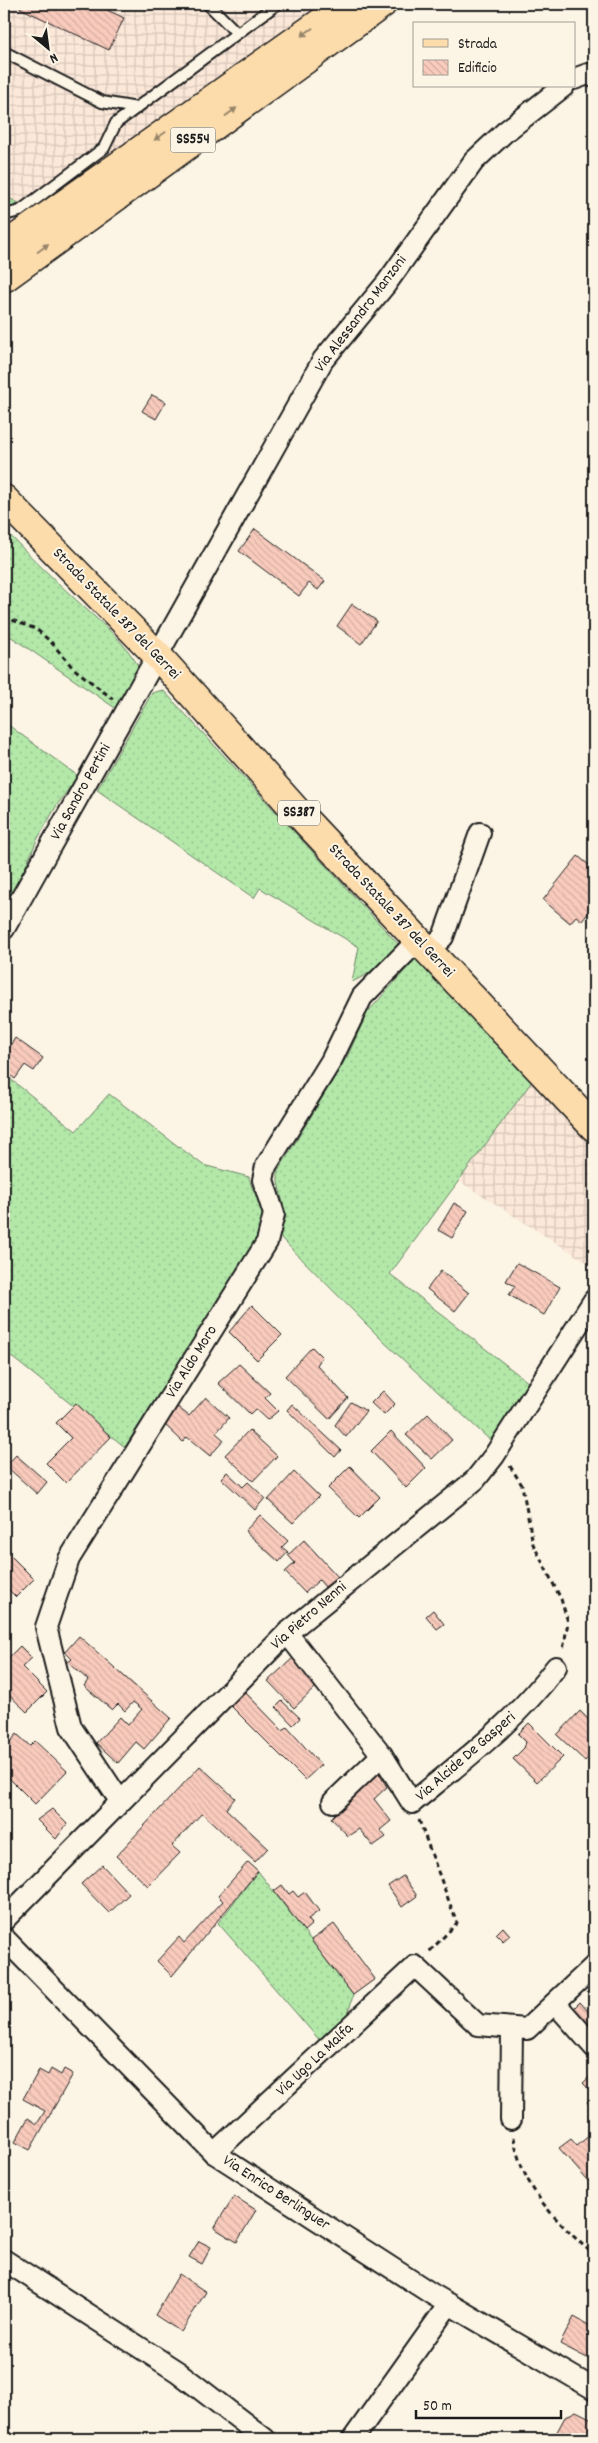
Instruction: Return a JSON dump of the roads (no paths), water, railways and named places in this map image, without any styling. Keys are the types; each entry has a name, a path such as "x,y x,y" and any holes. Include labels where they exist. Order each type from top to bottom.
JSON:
{"main road":[{"name":"SS554","path":"4,246 346,4"},
{"name":"SS554","path":"4,278 382,4"},
{"name":"Strada Statale 387 del Gerrei","path":"4,499 158,656 302,816 594,1127"}],"street":[{"name":"Via Alessandro Manzoni","path":"158,656 324,360 386,284 474,161 505,132 561,88"},
{"name":"Via Sandro Pertini","path":"4,929 158,656"},
{"name":"Via Aldo Moro","path":"120,1801 71,1727 46,1627 69,1559 267,1242 274,1214 263,1180 266,1166 331,1061 362,997 423,945 443,937 480,833"},
{"name":"Via Pietro Nenni","path":"4,1920 287,1633 475,1480 498,1451 594,1300"},
{"name":"Via Alcide De Gasperi","path":"287,1633 382,1755 412,1804 499,1730 539,1690 556,1667"},
{"path":"332,1802 382,1755"},
{"name":"Via Enrico Berlinguer","path":"4,1938 214,2153 449,2304 594,2389"},
{"name":"Via Ugo La Malfa","path":"214,2153 415,1966 478,2025 512,2028"},
{"path":"511,2119 512,2028 527,2029 594,1966"},
{"path":"555,2004 594,2047"},
{"path":"4,2260 178,2372 266,2439"},
{"path":"353,2439 449,2304"}],"lane":[{"path":"208,4 237,33"},
{"path":"4,215 20,210 104,148 116,123 277,4"},
{"path":"4,52 102,102 137,108"}]}
